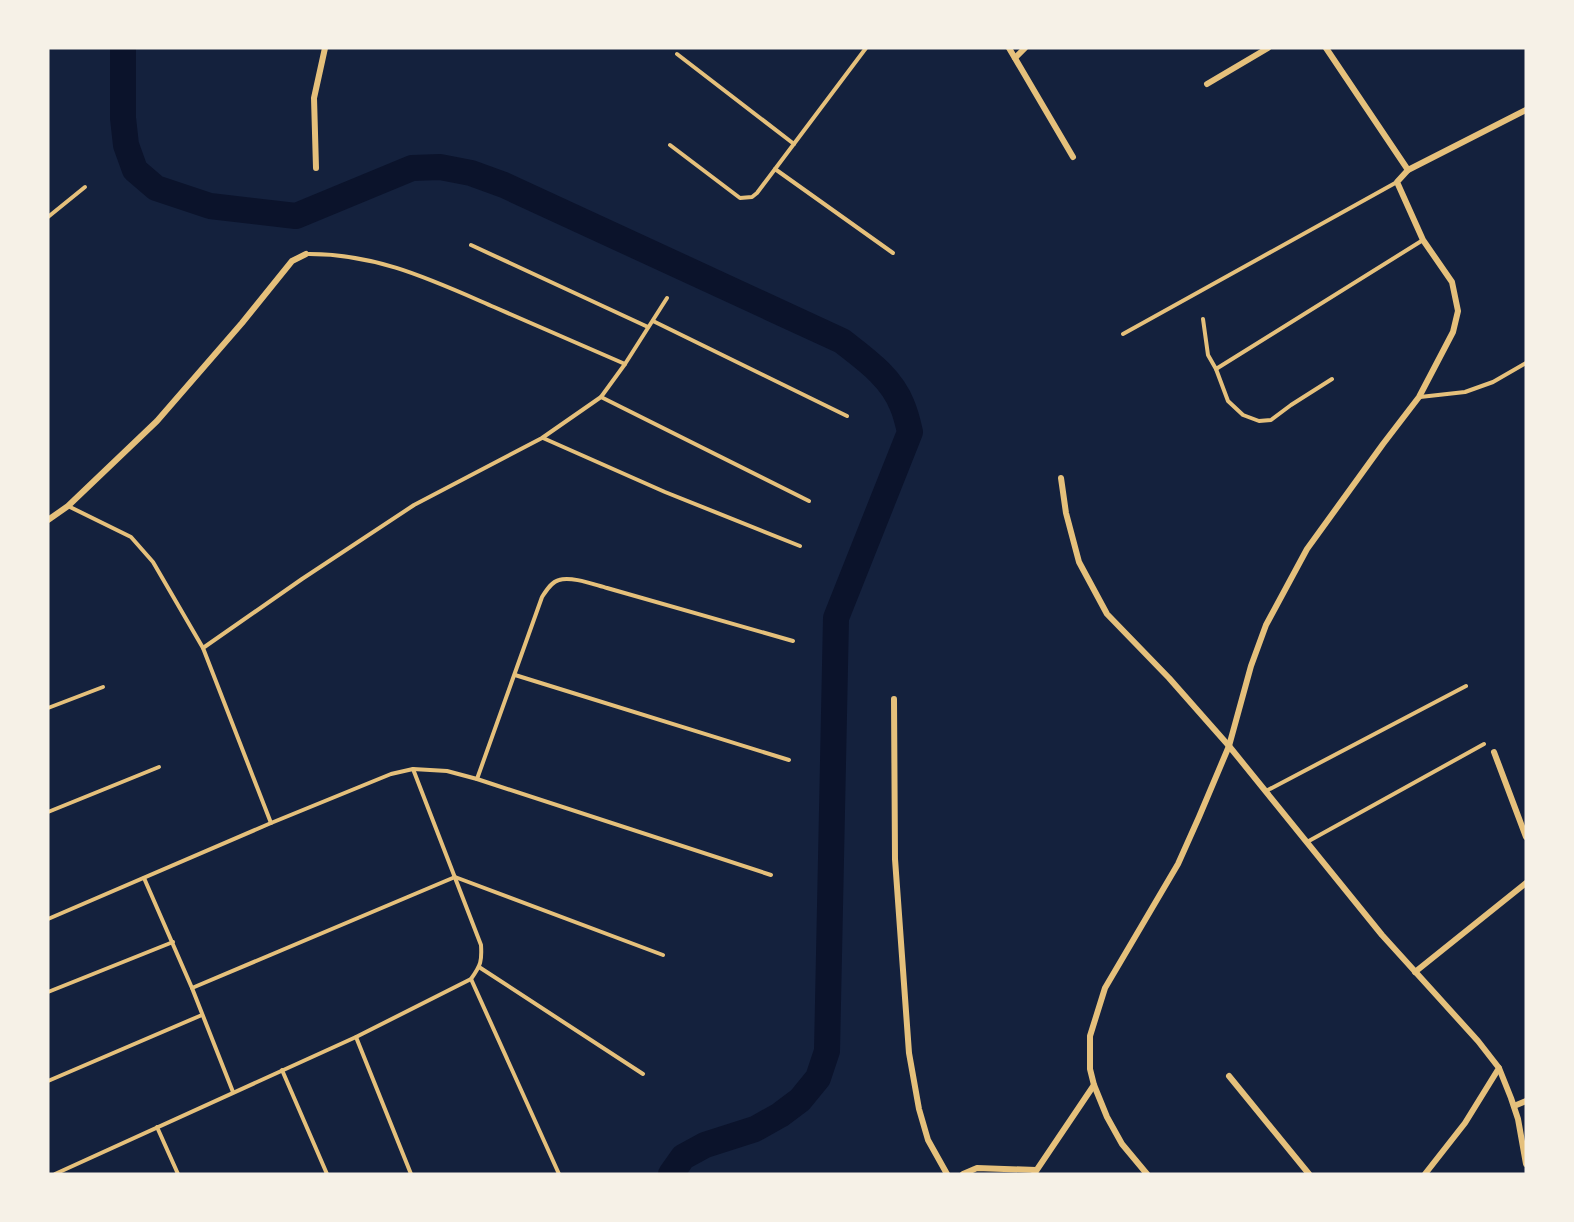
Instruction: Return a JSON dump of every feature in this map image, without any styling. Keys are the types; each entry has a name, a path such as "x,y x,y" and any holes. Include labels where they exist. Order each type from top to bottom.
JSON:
{"street":[{"path":"316,168 314,98 325,48"},
{"path":"1009,48 1073,156"},
{"path":"1015,58 1025,48"},
{"path":"1206,84 1268,48"},
{"path":"1326,48 1408,170"},
{"path":"1147,1174 1122,1144 1107,1117 1090,1070 1090,1036 1105,988 1178,864 1228,746 1251,666 1266,625 1307,549 1419,397 1453,333 1458,311 1452,282 1424,240 1397,182 1408,170 1526,110"},
{"path":"48,520 68,506 157,421 292,261 306,254"},
{"path":"1061,478 1066,513 1079,562 1107,614 1169,678 1228,746 1382,935 1478,1041 1499,1068 1514,1106 1526,1164"},
{"path":"894,699 895,859 909,1053 919,1109 928,1140 946,1174"},
{"path":"1494,752 1526,837"},
{"path":"1415,972 1526,883"},
{"path":"1425,1174 1465,1123 1499,1068"},
{"path":"1229,1076 1310,1174"},
{"path":"963,1174 977,1168 1035,1172 1094,1085"},
{"path":"1514,1106 1526,1101"}],"lane":[{"path":"670,145 740,198 752,197 866,48"},
{"path":"677,54 794,144"},
{"path":"775,169 893,252"},
{"path":"1123,334 1397,182"},
{"path":"48,217 85,187"},
{"path":"1216,369 1424,240"},
{"path":"471,245 648,327"},
{"path":"306,254 325,254 369,260 423,276 625,364"},
{"path":"202,648 414,505 542,438 601,397 667,298"},
{"path":"1203,319 1208,355 1228,401 1243,415 1259,422 1271,420 1332,379"},
{"path":"652,321 847,416"},
{"path":"1419,397 1465,392 1493,382 1526,363"},
{"path":"601,397 809,501"},
{"path":"542,438 665,492 800,546"},
{"path":"68,506 131,537 153,562 202,648 271,823"},
{"path":"477,779 542,597 551,585 559,580 577,580 608,588 793,641"},
{"path":"515,675 789,760"},
{"path":"1265,791 1466,686"},
{"path":"48,708 104,687"},
{"path":"1307,842 1484,744"},
{"path":"48,812 159,767"},
{"path":"55,1174 356,1037 471,979 482,959 481,945 413,768"},
{"path":"48,919 271,823 392,774 413,768 447,771 477,779 771,875"},
{"path":"192,988 455,877 663,955"},
{"path":"144,878 173,942 233,1092"},
{"path":"48,992 173,942"},
{"path":"479,967 643,1074"},
{"path":"471,979 559,1174"},
{"path":"48,1081 202,1015"},
{"path":"356,1037 411,1174"},
{"path":"282,1070 327,1174"},
{"path":"157,1126 178,1174"}],"waterway":[{"path":"123,48 123,118 126,145 135,170 156,188 210,206 296,216 412,168 440,167 471,173 504,185 842,341 876,369 897,395 905,412 910,432 836,618 827,1051 818,1078 800,1100 755,1129 705,1145 683,1157 671,1174"}]}
